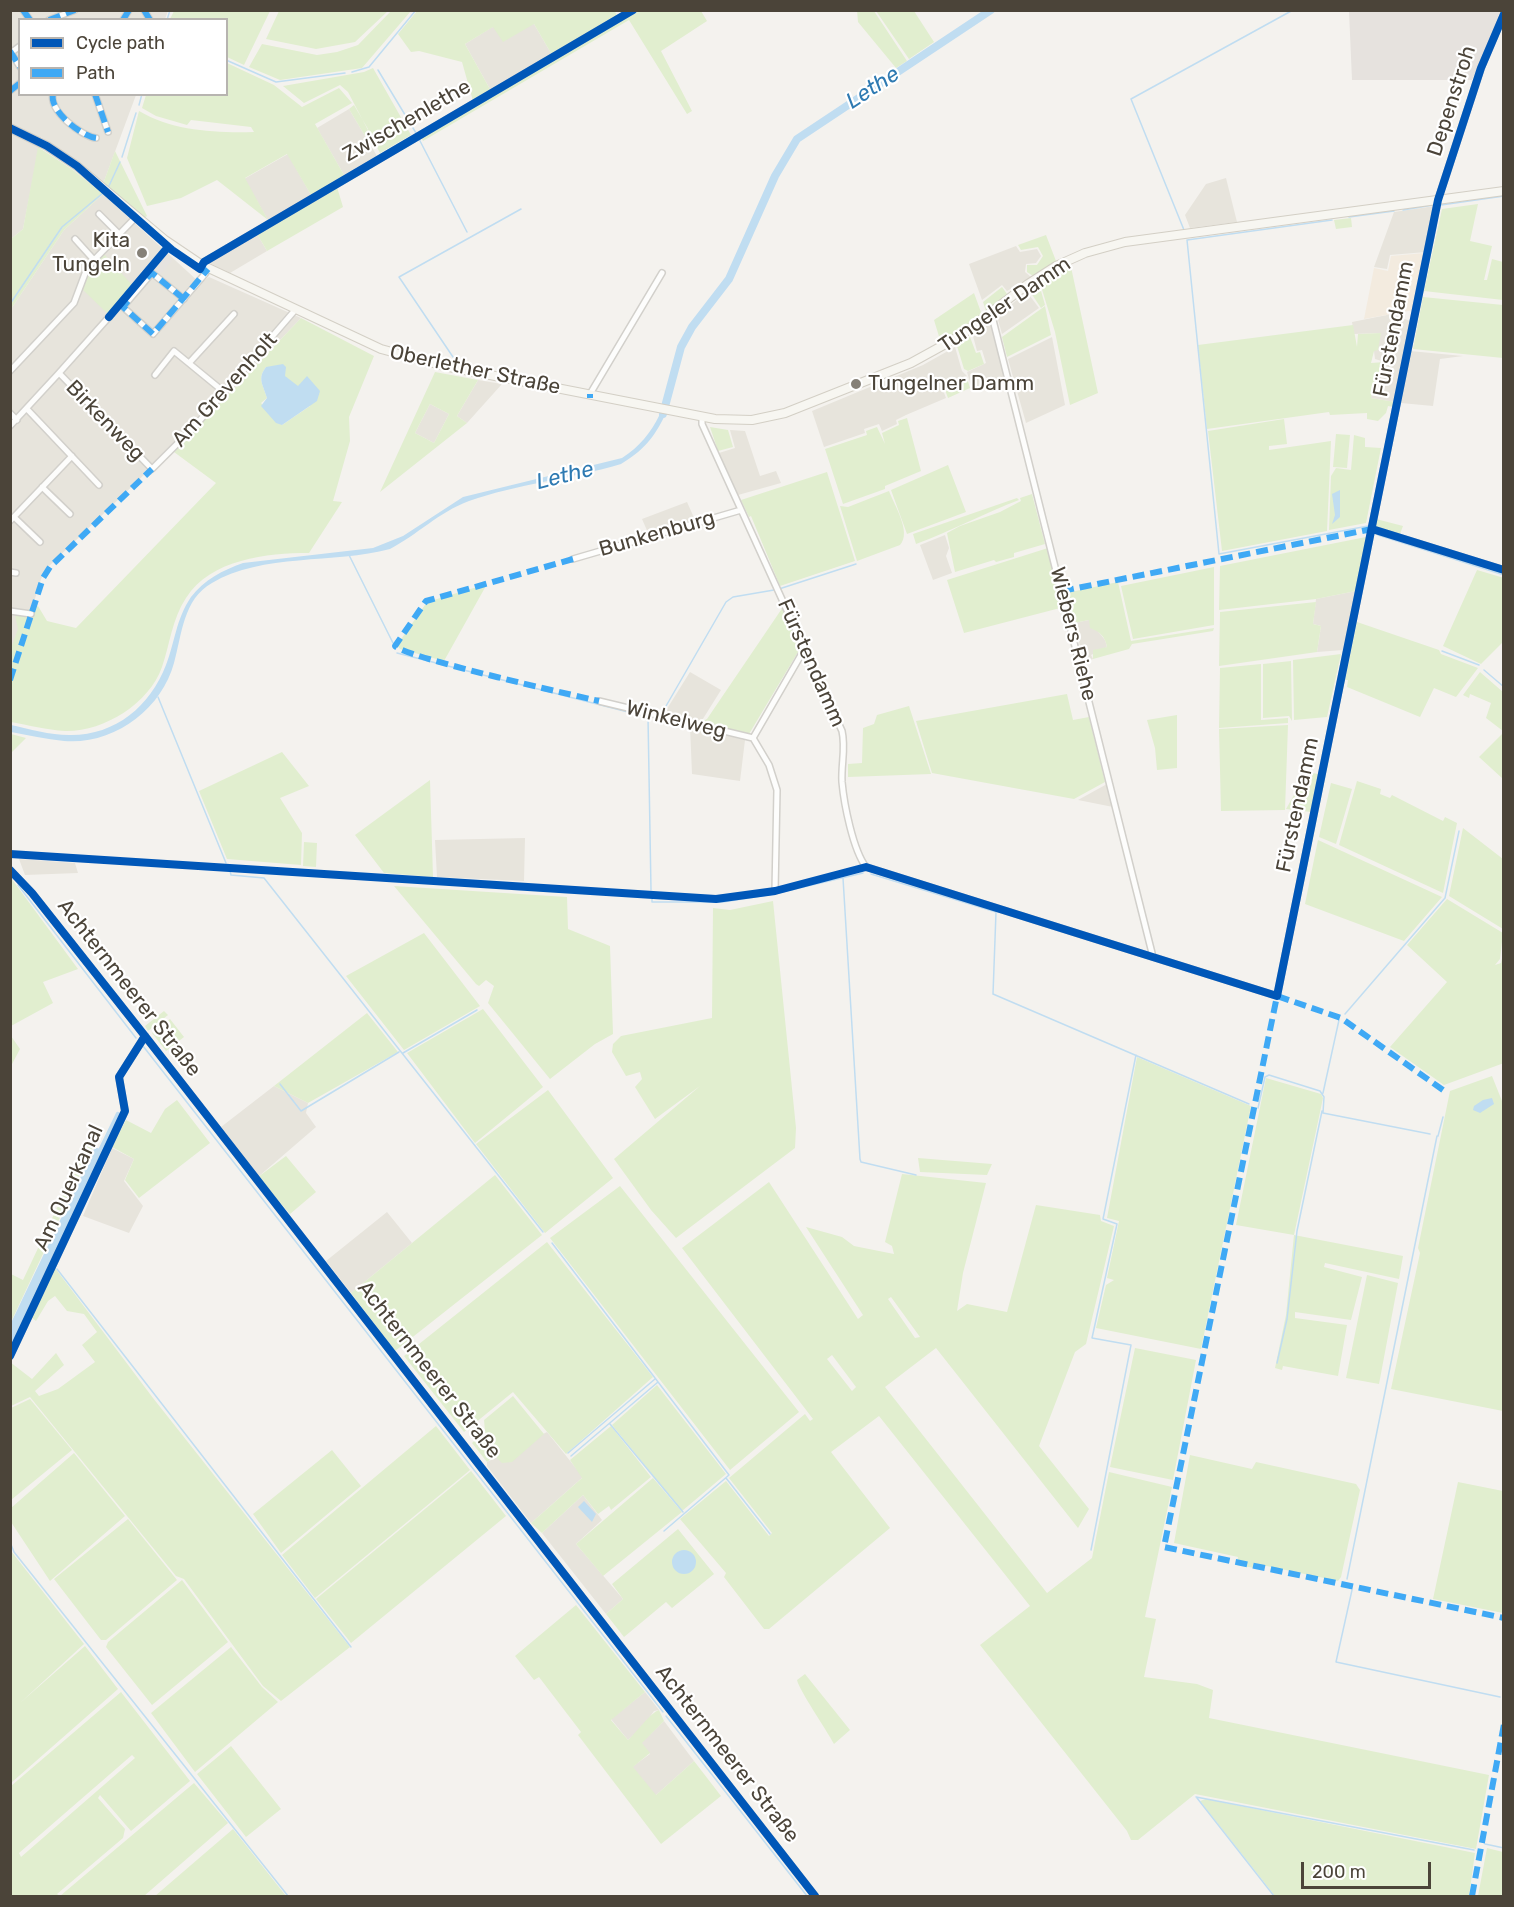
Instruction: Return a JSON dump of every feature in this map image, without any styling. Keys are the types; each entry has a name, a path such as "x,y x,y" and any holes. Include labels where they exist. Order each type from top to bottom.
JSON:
{"street":[{"path":"54,18 75,10"},
{"name":"Zwischenlethe","path":"183,299 152,273 123,307 153,334 183,299 205,267 204,262 633,10"},
{"name":"Depenstroh","path":"1438,200 1481,68 1503,14"},
{"path":"53,96 56,110 88,137 96,138"},
{"path":"95,96 108,132"},
{"name":"Oberlether Straße","path":"10,128 47,146 77,166 139,218 159,230 172,245 205,267 381,349 407,358 658,409"},
{"name":"Tungeler Damm","path":"658,409 702,417 752,420 801,409 935,352 1056,266 1109,246 1503,191"},
{"name":"Fürstendamm","path":"702,417 702,423 842,730 845,745 842,781 846,804 859,853 866,867 1277,996 1438,200"},
{"path":"99,214 119,234"},
{"path":"10,371 74,303 94,260 119,234 139,218"},
{"path":"75,239 94,260"},
{"path":"590,394 662,273"},
{"name":"Am Grevenholt","path":"152,469 224,392 296,309"},
{"name":"Wiebers Riehe","path":"991,312 1153,957"},
{"path":"190,362 234,314"},
{"path":"59,373 110,317"},
{"path":"155,375 174,351 224,392"},
{"name":"Birkenweg","path":"10,426 59,373 152,469"},
{"path":"27,409 99,485"},
{"path":"10,413 17,420"},
{"path":"40,542 12,519 72,456"},
{"path":"42,487 70,514"},
{"name":"Bunkenburg","path":"573,559 741,510"},
{"path":"1372,529 1503,570"},
{"path":"10,611 31,614"},
{"name":"Winkelweg","path":"753,738 806,648"},
{"name":"Winkelweg","path":"599,701 753,738 769,765 777,790 775,891"},
{"name":"Achternmeerer Straße","path":"10,870 32,893 145,1036 815,1896"},
{"name":"Am Querkanal","path":"10,1356 125,1111 119,1077 145,1036"}],"shaded area":[{"path":"11,11 168,11 165,18 18,18 18,96 136,96 103,184 72,158 41,137 23,229 11,239"},
{"path":"1349,11 1503,11 1472,80 1352,80"},
{"path":"534,24 552,55 491,91 465,44 494,26"},
{"path":"349,109 377,156 344,175 317,128"},
{"path":"288,154 311,195 268,220 244,179"},
{"path":"1226,178 1237,222 1190,228 1185,215 1206,184"},
{"path":"103,194 200,283 209,277 301,318 151,475 147,472 47,568 41,579 19,651 11,651 11,309 64,230"},
{"path":"1435,206 1426,252 1390,255 1387,269 1374,267 1394,212"},
{"path":"257,234 267,251 230,273 208,262"},
{"path":"1016,246 1020,252 1037,249 1041,256 1036,263 1026,264 1025,272 1031,277 1007,291 1002,285 982,300 969,264"},
{"path":"1425,253 1414,310 1364,319 1374,268 1388,271 1391,256"},
{"path":"165,255 172,261 160,275 152,269"},
{"path":"1027,292 1039,308 1002,334 997,316"},
{"path":"1392,314 1410,321 1395,402 1371,398 1374,383 1385,362 1375,359 1374,351 1381,333 1354,334 1352,322"},
{"path":"992,320 1007,377 972,389 967,372 986,363 982,350 977,351 973,336"},
{"path":"1052,337 1065,405 1026,423 1008,359"},
{"path":"955,347 962,371 967,376 941,385 946,398 896,420 897,424 882,431 879,424 864,429 865,433 824,447 812,411 923,365"},
{"path":"1410,351 1463,356 1440,359 1433,406 1401,403"},
{"path":"478,380 502,384 467,423 457,416"},
{"path":"430,404 449,414 434,443 415,433"},
{"path":"730,430 745,431 760,476 776,471 781,483 738,495 719,453 735,448"},
{"path":"687,502 695,520 649,535 642,519"},
{"path":"945,535 949,548 946,556 952,573 933,580 920,545"},
{"path":"1356,591 1343,650 1317,652 1321,626 1313,624 1316,599"},
{"path":"1089,620 1105,640 1107,647 1091,655 1093,659 1084,661 1074,623"},
{"path":"690,672 721,690 701,722 665,712"},
{"path":"690,726 745,740 740,781 692,774"},
{"path":"1107,784 1113,807 1078,800"},
{"path":"525,838 524,881 437,877 435,840"},
{"path":"19,859 75,863 78,873 25,875"},
{"path":"274,1086 308,1103 306,1113 316,1127 258,1177 221,1127"},
{"path":"112,1148 134,1159 124,1181 143,1206 129,1233 83,1216"},
{"path":"387,1212 412,1243 351,1293 326,1261"},
{"path":"547,1432 583,1477 531,1523 487,1466 487,1462"},
{"path":"583,1495 602,1520 576,1544 623,1599 606,1614 542,1533"},
{"path":"645,1692 659,1710 654,1711 643,1727 628,1740 611,1719"},
{"path":"664,1721 694,1761 655,1796 632,1767 650,1754 641,1743"}],"green space":[{"path":"174,10 270,11 244,65 228,57 228,18 170,18"},
{"path":"279,10 388,11 355,42 316,49 266,39"},
{"path":"614,10 618,17 552,55 534,24 503,42 493,27 465,44 491,91 473,101 462,62 419,51 411,52 398,34 417,11"},
{"path":"857,10 874,11 907,61 896,68 858,22"},
{"path":"391,11 411,11 362,68 280,80 249,67 262,44 317,55 337,52 358,45"},
{"path":"638,11 701,11 707,21 661,51 692,111 687,114 629,20 423,141 421,137"},
{"path":"876,11 914,11 934,42 909,59"},
{"path":"228,63 274,85 302,107 339,88 352,103 315,124 344,175 311,195 287,154 245,178 268,220 217,180 181,198 147,206 127,158 139,111 180,127 224,132 254,132 251,127 191,120 187,125 156,116 142,108 146,96 228,96"},
{"path":"373,68 411,135 380,153 348,92 340,85 304,103 283,86 364,72"},
{"path":"354,105 368,129 365,136 349,109"},
{"path":"38,147 73,170 103,194 64,230 11,309 11,239 23,229"},
{"path":"115,151 147,216 144,218 103,184"},
{"path":"337,187 343,207 267,251 257,234"},
{"path":"1478,204 1470,241 1492,246 1484,280 1487,280 1492,259 1503,262 1503,300 1424,291 1442,209"},
{"path":"1351,218 1352,227 1336,229 1334,220"},
{"path":"1046,235 1056,261 1033,276 1027,272 1027,265 1037,265 1043,256 1038,247 1021,250 1018,245"},
{"path":"103,253 134,287 109,315 83,290 88,272"},
{"path":"1071,267 1098,393 1070,405 1055,332 1040,283"},
{"path":"1039,284 1045,305 1041,308 1029,290"},
{"path":"1002,287 1007,294 986,311 983,302"},
{"path":"974,293 982,315 941,343 934,320"},
{"path":"1423,297 1503,305 1503,358 1413,349"},
{"path":"1045,306 1051,335 1007,357 1002,337"},
{"path":"301,318 374,356 349,417 350,441 333,501 342,502 309,553 258,557 241,561 210,575 197,585 177,614 156,680 136,704 109,721 94,727 65,731 11,722 10,651 18,629 15,615 38,606 47,621 76,628 216,483 174,452","holes":["266,367 291,383 310,406 282,425 261,403 267,398 262,375"]},
{"path":"1353,325 1357,347 1358,334 1381,333 1378,350 1374,351 1371,363 1385,362 1374,383 1371,398 1395,402 1393,407 1388,406 1386,413 1378,421 1367,419 1367,413 1330,415 1329,412 1207,429 1198,345"},
{"path":"970,337 976,353 980,352 984,364 968,371 964,369 957,346"},
{"path":"435,372 478,380 457,416 467,423 380,492","holes":["430,404 449,414 434,443 415,433"]},
{"path":"967,378 970,388 948,398 944,387"},
{"path":"907,418 921,471 885,486 885,489 843,504 825,449 867,435 866,431 877,427 885,444 882,433 899,425 898,421"},
{"path":"1284,419 1287,444 1269,446 1269,450 1331,441 1327,531 1222,551 1208,431"},
{"path":"710,427 728,430 733,447 718,451"},
{"path":"1336,434 1350,435 1347,468 1333,467"},
{"path":"1354,435 1365,438 1365,447 1381,448 1366,523 1329,530 1331,476 1336,468 1351,470"},
{"path":"948,465 966,512 907,534 891,490"},
{"path":"827,472 855,561 780,586 751,516 749,517 741,500"},
{"path":"889,491 903,526 903,540 900,545 857,561 840,506 848,507"},
{"path":"1032,494 1045,544 1014,553 1014,557 996,562 994,560 955,572 947,533 1000,512 1021,501 1020,498"},
{"path":"1017,498 1019,500 916,544 913,534"},
{"path":"1376,519 1403,526 1400,534 1374,527"},
{"path":"1366,537 1356,591 1316,599 1219,610 1220,566"},
{"path":"1048,548 1055,572 1052,576 1057,579 1064,607 964,633 947,580"},
{"path":"1214,567 1214,625 1133,639 1121,586"},
{"path":"1477,570 1504,578 1503,642 1481,664 1443,646"},
{"path":"1118,582 1131,641 1214,628 1213,631 1132,644 1129,649 1093,659 1093,650 1107,647 1105,640 1090,628 1089,620 1074,623 1066,593"},
{"path":"487,584 444,661 400,649 397,645 427,602"},
{"path":"1316,602 1313,624 1321,626 1317,652 1219,666 1220,612"},
{"path":"783,607 801,647 749,734 701,722 707,719"},
{"path":"1357,622 1439,650 1441,654 1478,668 1456,697 1434,688 1420,717 1347,687 1348,680 1345,680"},
{"path":"1341,654 1327,717 1294,720 1293,660"},
{"path":"1291,661 1292,721 1289,716 1263,718 1263,664"},
{"path":"1261,664 1261,720 1288,718 1288,723 1219,728 1220,668"},
{"path":"1480,672 1503,692 1503,731 1486,718 1491,703 1470,694 1469,698 1463,695"},
{"path":"1067,694 1073,720 1089,717 1105,782 1074,799 932,773 916,721"},
{"path":"909,706 931,774 848,777 848,764 862,763 863,728 874,724 877,715"},
{"path":"1177,715 1177,768 1157,770 1155,748 1147,720"},
{"path":"1288,725 1285,810 1221,811 1219,729"},
{"path":"1503,733 1503,779 1479,757"},
{"path":"10,734 26,738 11,753"},
{"path":"282,752 309,786 280,798 302,833 301,865 227,859 199,791"},
{"path":"1307,772 1318,774 1311,812 1286,809"},
{"path":"430,780 433,877 384,873 355,835"},
{"path":"1357,781 1381,789 1380,794 1390,798 1392,795 1443,821 1445,817 1457,823 1443,893 1339,845"},
{"path":"1331,783 1352,789 1336,844 1319,837"},
{"path":"1463,828 1503,859 1503,929 1449,896"},
{"path":"1318,840 1442,897 1404,941 1305,904"},
{"path":"304,842 317,843 316,867 303,866"},
{"path":"11,878 78,969 43,982 53,1003 11,1026"},
{"path":"394,886 567,897 568,929 610,946 613,1034 595,1044 550,1079 488,1003 494,986 486,980 479,986 476,984"},
{"path":"1447,899 1503,933 1500,959 1495,965 1501,963 1503,954 1504,1063 1444,1085 1390,1047 1447,982 1407,945"},
{"path":"773,901 796,1128 795,1148 676,1238 651,1210 614,1159 700,1086 655,1119 635,1087 642,1079 640,1072 626,1076 612,1052 613,1044 621,1036 712,1018 713,908 730,910"},
{"path":"424,933 480,1006 404,1050 346,976"},
{"path":"483,1009 543,1087 475,1143 407,1053"},
{"path":"164,1011 168,1015 148,1031 145,1026"},
{"path":"367,1013 398,1052 308,1103 274,1086"},
{"path":"170,1019 184,1037 166,1051 152,1033"},
{"path":"11,1036 20,1049 11,1066"},
{"path":"1137,1057 1251,1106 1201,1349 1096,1328 1106,1285 1114,1280 1107,1278 1119,1221 1107,1218"},
{"path":"1492,1076 1504,1106 1503,1411 1391,1389 1420,1253 1418,1248 1450,1091"},
{"path":"1266,1078 1321,1094 1323,1098 1294,1235 1236,1225"},
{"path":"548,1090 613,1178 545,1233 476,1144"},
{"path":"177,1100 210,1143 139,1198 125,1180 134,1159 112,1147 126,1120 151,1133 165,1109"},
{"path":"88,1142 94,1145 11,1322 11,1274 23,1280"},
{"path":"286,1156 316,1192 290,1214 258,1177"},
{"path":"918,1158 992,1164 987,1175 920,1172"},
{"path":"902,1174 986,1183 963,1273 957,1311 967,1304 1007,1312 1036,1205 1100,1215 1101,1221 1114,1226 1086,1344 1075,1352 1039,1446 1089,1509 1078,1528 936,1348 885,1387 1047,1593 1092,1558 1109,1472 1172,1487 1145,1617 1156,1619 1144,1677 1197,1684 1213,1690 1209,1718 1489,1775 1476,1849 1195,1794 1138,1840 1131,1840 1127,1831 980,1645 1030,1606 879,1416 831,1452 890,1528 769,1629 764,1629 724,1577 726,1573 680,1519 726,1481 769,1536 772,1533 729,1478 805,1414 810,1421 813,1419 682,1248 769,1182 858,1319 863,1315 806,1227 842,1237 854,1246 894,1254 892,1246 885,1242","holes":["891,1297 920,1337 915,1338 888,1299","832,1355 856,1387 852,1391 827,1359"]},
{"path":"495,1175 542,1235 395,1351 351,1293"},
{"path":"620,1186 799,1412 730,1470 550,1238"},
{"path":"1294,1235 1403,1256 1399,1279 1325,1263 1324,1267 1362,1277 1351,1320 1295,1312 1295,1318 1347,1325 1338,1376 1283,1366 1282,1370 1275,1368 1286,1315"},
{"path":"547,1242 653,1377 566,1454 513,1392 464,1432 404,1356"},
{"path":"55,1268 153,1398 350,1647 281,1701 263,1686 184,1579 176,1576 30,1397 11,1406 10,1362 32,1379 56,1353 64,1365 35,1391 39,1396 58,1389 95,1362 82,1345 97,1332 84,1314 67,1311 55,1296 48,1301 36,1321 31,1317"},
{"path":"1367,1275 1398,1283 1379,1384 1346,1378"},
{"path":"1135,1348 1196,1360 1173,1480 1110,1467"},
{"path":"657,1385 726,1474 682,1511 612,1425"},
{"path":"513,1396 544,1434 512,1462 502,1463 495,1456 487,1462 472,1443 485,1431 484,1420"},
{"path":"30,1399 72,1450 11,1500 11,1408"},
{"path":"436,1426 470,1470 315,1598 282,1555"},
{"path":"611,1426 651,1477 611,1510 609,1506 598,1514 583,1495 542,1533 531,1523 582,1478 570,1460"},
{"path":"332,1450 361,1486 281,1553 253,1514"},
{"path":"74,1453 125,1516 50,1581 11,1522 11,1508"},
{"path":"1190,1455 1252,1469 1256,1462 1356,1484 1360,1490 1341,1577 1338,1581 1262,1565 1261,1569 1236,1565 1238,1557 1174,1543"},
{"path":"471,1471 506,1516 351,1643 316,1599"},
{"path":"653,1478 682,1512 603,1576 576,1544"},
{"path":"1458,1482 1503,1491 1503,1613 1433,1599"},
{"path":"128,1519 177,1580 106,1640 101,1640 54,1579"},
{"path":"678,1529 714,1574 672,1608 666,1602 624,1637 606,1614 623,1599 612,1584"},
{"path":"11,1551 84,1644 20,1703 85,1646 118,1689 11,1783"},
{"path":"182,1580 228,1642 152,1705 106,1647 108,1642"},
{"path":"576,1605 645,1692 611,1720 628,1740 655,1712 659,1710 664,1721 642,1743 650,1753 633,1767 656,1795 694,1761 721,1796 661,1844 578,1735 581,1732 539,1677 534,1680 515,1656"},
{"path":"231,1647 262,1687 278,1702 195,1772 151,1713"},
{"path":"805,1674 850,1730 834,1744 799,1685 797,1680"},
{"path":"121,1692 190,1781 131,1831 100,1795 98,1798 125,1829 123,1838 57,1894 60,1896 11,1896 11,1786","holes":["132,1755 135,1758 21,1857 19,1853"]},
{"path":"231,1746 281,1809 246,1837 197,1774"},
{"path":"194,1783 228,1823 144,1896 60,1896"},
{"path":"1206,1799 1475,1853 1469,1896 1275,1896 1200,1801"},
{"path":"233,1829 286,1896 155,1896"},
{"path":"1487,1848 1503,1852 1503,1896 1478,1896"}],"water":[{"path":"283,364 286,367 285,376 298,386 307,376 320,391 317,401 282,425 276,423 261,406 267,398 261,378 266,367"},
{"path":"660,414 665,415 657,431 642,449 621,464 506,490 469,501 448,511 390,549 368,554 253,567 212,583 202,590 189,608 168,680 147,709 133,721 100,737 83,741 64,741 11,732 11,725 54,734 85,734 101,730 128,716 140,706 159,680 182,614 191,597 214,576 228,569 243,563 373,548 403,536 463,497 622,458 644,439"},
{"path":"1340,490 1340,517 1332,524 1335,515 1332,494"},
{"path":"1492,1098 1494,1104 1480,1113 1473,1110 1474,1106 1483,1100"},
{"path":"95,1147 104,1151 11,1347 10,1325"},
{"path":"584,1501 596,1514 592,1522 578,1507"},
{"path":"684,1550 692,1554 696,1562 692,1570 684,1574 676,1570 672,1562 676,1554"}],"waterway":[{"path":"168,18 170,10"},
{"path":"352,72 369,67 416,10"},
{"name":"Lethe","path":"663,414 681,347 692,327 729,279 775,176 797,139 991,10"},
{"path":"1184,230 1131,99 1293,10"},
{"path":"228,61 276,82 345,73"},
{"path":"378,70 416,133"},
{"path":"139,105 141,96"},
{"path":"122,157 136,113"},
{"path":"419,139 467,232"},
{"path":"108,188 120,162"},
{"path":"10,304 62,227 103,193"},
{"path":"1441,205 1504,196"},
{"path":"1403,210 1433,205"},
{"path":"453,357 399,277 521,209"},
{"path":"1349,217 1394,211"},
{"path":"1332,220 1187,240 1219,554 1368,526"},
{"path":"1378,535 1504,575"},
{"path":"349,555 393,643"},
{"path":"779,589 856,564"},
{"path":"662,713 726,602 733,597 774,590"},
{"path":"1442,651 1479,665"},
{"path":"397,653 632,713"},
{"path":"1484,670 1504,687"},
{"path":"158,697 226,863"},
{"path":"638,714 648,717 651,890"},
{"path":"1345,1014 1445,898 1459,831"},
{"path":"10,859 11,868"},
{"path":"230,871 231,875 264,878 543,1232"},
{"path":"778,893 863,873"},
{"path":"871,874 996,912 993,994 1249,1104"},
{"path":"843,878 860,1159 861,1162 916,1175"},
{"path":"18,885 136,1038"},
{"path":"652,897 652,902 723,902 774,894"},
{"path":"403,1053 477,1010"},
{"path":"1323,1093 1339,1020"},
{"path":"143,1046 663,1712"},
{"path":"280,1084 301,1111 399,1052"},
{"path":"1091,1550 1131,1345 1092,1338 1117,1224 1103,1219 1136,1055"},
{"path":"1258,1108 1265,1077 1269,1075 1320,1091 1324,1097 1323,1113 1430,1134"},
{"path":"1277,1363 1287,1319 1297,1231 1322,1111"},
{"path":"98,1155 118,1114"},
{"path":"1438,1136 1443,1117"},
{"path":"1347,1579 1437,1136"},
{"path":"552,1243 729,1475 664,1531"},
{"path":"57,1269 351,1647"},
{"path":"568,1453 655,1379"},
{"path":"571,1456 658,1382"},
{"path":"610,1424 683,1512"},
{"path":"726,1478 770,1534"},
{"path":"10,1542 14,1552 288,1896"},
{"path":"1352,1590 1336,1662 1500,1697"},
{"path":"666,1716 807,1896"},
{"path":"1196,1797 1474,1850"},
{"path":"1197,1798 1274,1896"},
{"path":"1485,1844 1504,1848"}],"marked path":[{"path":"23,10 29,18"},
{"path":"54,18 75,10"},
{"path":"124,18 129,10"},
{"path":"144,10 149,18"},
{"path":"10,51 18,64"},
{"path":"10,91 18,85"},
{"path":"53,96 56,108 67,122 82,133 96,138"},
{"path":"96,96 108,132"},
{"path":"128,301 123,307 153,334 208,269"},
{"path":"147,278 152,273 184,299"},
{"path":"10,680 43,578 50,567 152,469"},
{"path":"1062,591 1372,529"},
{"path":"573,559 426,601 395,646 456,667 599,701"},
{"path":"1443,1090 1341,1018 1277,996 1164,1547 1504,1618"},
{"path":"1472,1896 1504,1724"}],"cycle path":[{"path":"10,128 47,146 77,166 172,250 200,269 204,262 633,10"},
{"path":"10,854 716,899 775,891 866,867 1277,996 1438,200 1481,68 1504,14"},
{"path":"109,317 168,247"},
{"path":"1372,529 1504,570"},
{"path":"10,870 32,893 145,1036 815,1896"},
{"path":"10,1356 125,1111 119,1077 145,1036"}],"place":[{"name":"Kita Tungeln","path":"142,253"},
{"name":"Tungelner Damm","path":"856,384"}]}
